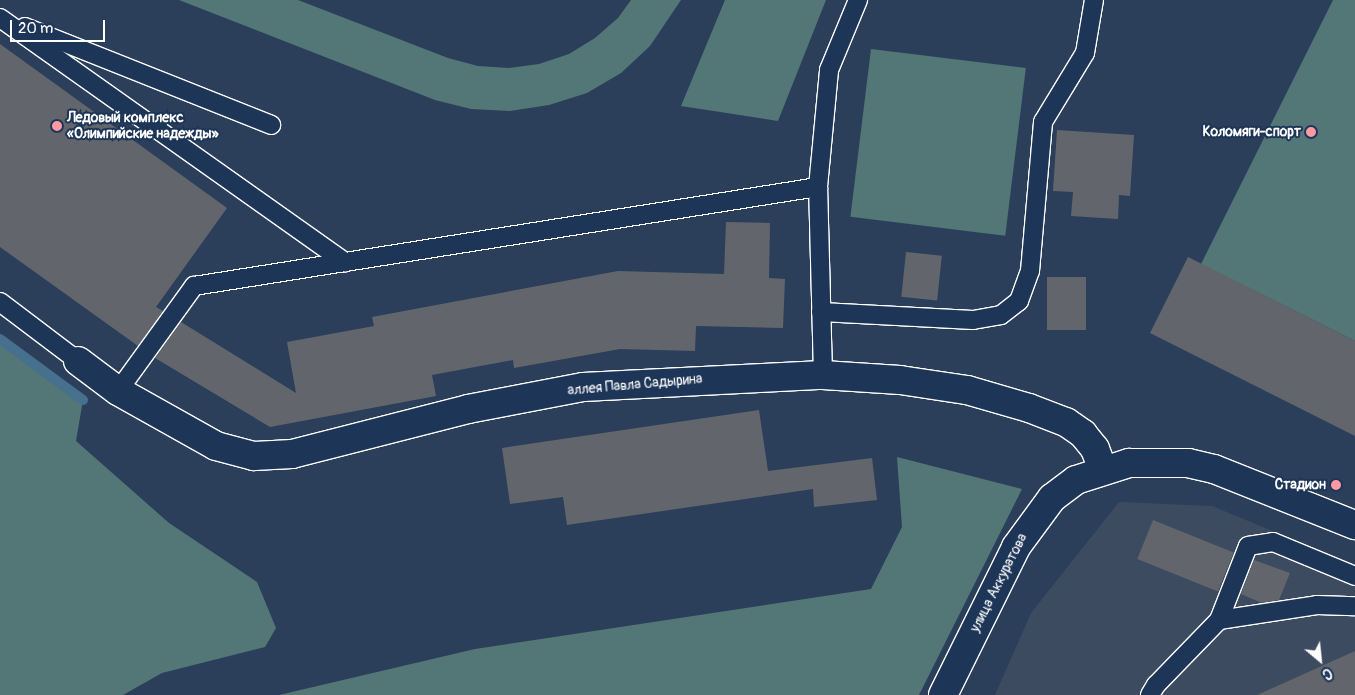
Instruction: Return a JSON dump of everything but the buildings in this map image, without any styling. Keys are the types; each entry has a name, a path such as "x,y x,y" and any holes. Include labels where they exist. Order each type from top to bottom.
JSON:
{"street":[{"name":"аллея Павла Садырина","path":"78,361 118,391 216,446 254,456 292,454 468,409 583,387 679,379 823,375 900,380 967,390 1029,408 1066,422 1083,434 1095,449 1103,470"},
{"name":"улица Аккуратова","path":"943,695 1016,546 1033,520 1052,498 1076,480 1129,463 1158,460 1214,469 1355,525"}],"lane":[{"path":"823,375 818,187 829,70 858,0"},
{"path":"821,312 973,320 1001,316 1019,301 1030,271 1043,122 1085,53 1094,0"},
{"path":"0,18 345,262"},
{"path":"0,18 271,125"},
{"path":"118,391 194,286 818,187"},
{"path":"0,302 78,361"},
{"path":"1150,695 1156,685 1219,620 1248,546 1273,542 1355,576"},
{"path":"1219,620 1317,605 1355,606"}],"shaded area":[{"path":"1119,502 1212,506 1355,565 1355,695 995,695 1031,613"}],"green space":[{"path":"179,0 298,0 448,58 478,66 509,68 539,64 569,54 595,38 618,18 631,0 681,0 650,46 621,73 587,93 549,105 510,111 471,109 435,100"},
{"path":"725,0 826,0 778,121 681,106"},
{"name":"Коломяги-спорт","path":"1333,0 1355,0 1355,341 1201,264"},
{"path":"871,49 1026,68 1005,236 850,217"},
{"path":"0,339 83,400 76,441 169,523 257,582 276,628 265,647 162,673 123,695 0,695"},
{"path":"897,457 1022,489 919,695 279,695 475,649 871,589 902,527"}],"waterway":[{"path":"0,339 83,400"}],"place":[{"name":"Ледовый комплекс «Олимпийские надежды»","path":"57,126"},
{"name":"Коломяги-спорт","path":"1311,132"},
{"name":"Стадион","path":"1336,485"}]}
